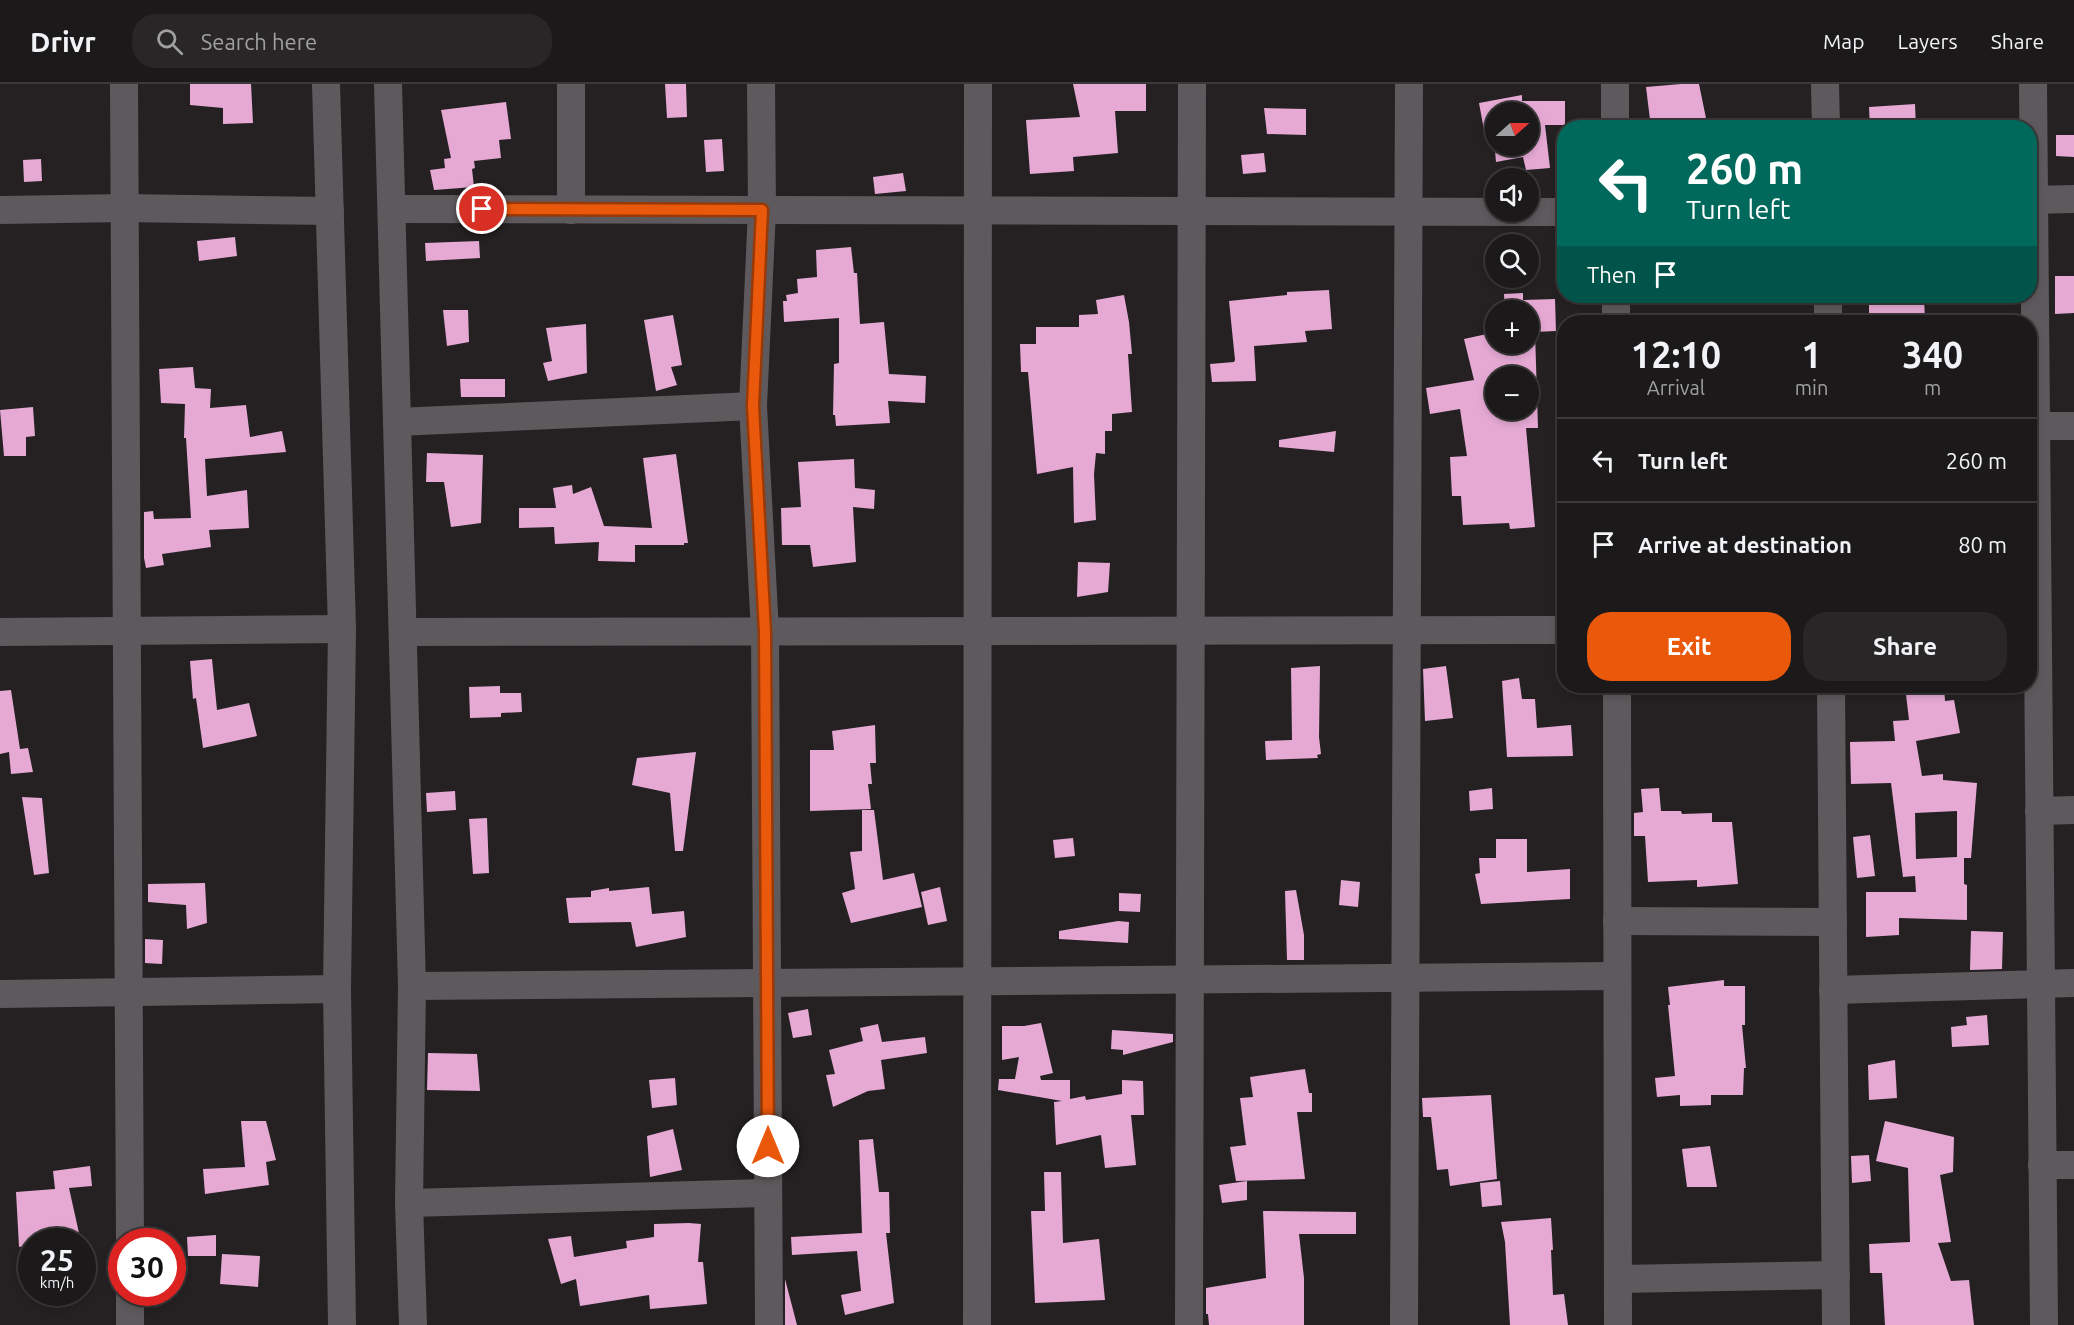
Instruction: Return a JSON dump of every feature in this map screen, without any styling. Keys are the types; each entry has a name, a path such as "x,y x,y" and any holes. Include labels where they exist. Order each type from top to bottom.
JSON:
{"street":[{"path":"124,84 130,1228"},
{"path":"326,84 342,629 337,989 342,1325"},
{"path":"388,84 412,986 409,1203 413,1325"},
{"path":"571,84 571,210"},
{"path":"762,84 762,210 753,406 765,632 769,1325"},
{"path":"977,1325 978,84"},
{"path":"1189,1325 1192,84"},
{"path":"1404,1325 1409,84"},
{"path":"1615,84 1615,120"},
{"path":"1825,84 1826,120"},
{"path":"2032,84 2032,120"},
{"path":"2037,200 2074,199"},
{"path":"0,210 125,208 330,211"},
{"path":"392,209 1557,212"},
{"path":"397,422 753,406"},
{"path":"2037,426 2074,426"},
{"path":"0,632 342,629"},
{"path":"404,632 1557,630"},
{"path":"1617,693 1618,1325"},
{"path":"1831,693 1836,1325"},
{"path":"2035,693 2039,811 2043,1325"},
{"path":"2039,811 2074,810"},
{"path":"1617,921 1833,922"},
{"path":"412,986 1617,976"},
{"path":"1833,990 2074,983"},
{"path":"0,994 337,989"},
{"path":"2042,1165 2074,1165"},
{"path":"409,1203 768,1193"},
{"path":"1618,1279 1836,1275"},
{"path":"130,1306 130,1325"}],"building":[{"path":"190,84 251,84 253,123 223,124 223,108 190,105"},
{"path":"665,84 686,84 687,117 667,118"},
{"path":"1073,84 1146,84 1146,111 1115,111 1118,153 1073,157 1074,171 1030,174 1026,120 1080,117"},
{"path":"1699,84 1706,120 1650,120 1646,87"},
{"path":"1522,95 1522,101 1565,101 1565,120 1557,120 1557,125 1545,125 1550,168 1526,168 1523,157 1496,162 1495,156 1539,156 1539,102 1485,102 1485,130 1479,103"},
{"path":"506,102 511,139 499,140 501,158 474,161 475,168 472,169 474,187 434,190 430,170 445,168 444,159 451,158 441,110"},
{"path":"1915,104 1916,120 1870,120 1869,107"},
{"path":"1264,108 1306,109 1306,135 1267,134"},
{"path":"2056,135 2074,135 2074,157 2056,156"},
{"path":"722,139 724,171 706,172 704,140"},
{"path":"1264,153 1266,172 1243,174 1241,155"},
{"path":"41,159 42,181 24,182 23,160"},
{"path":"903,173 906,191 875,194 873,177"},
{"path":"235,237 237,256 199,261 197,241"},
{"path":"479,241 480,258 426,261 425,243"},
{"path":"851,247 854,273 857,273 860,324 884,322 889,374 926,376 925,403 888,401 890,423 836,426 835,415 833,415 834,364 839,363 839,318 784,322 783,301 787,301 786,295 798,293 797,279 817,277 816,250"},
{"path":"2055,276 2074,276 2074,313 2055,314"},
{"path":"1329,290 1332,329 1305,331 1307,342 1254,346 1256,381 1212,382 1210,364 1234,362 1235,360 1229,301 1287,295 1287,292"},
{"path":"1523,293 1523,300 1504,300 1504,294"},
{"path":"1124,295 1132,354 1128,354 1132,412 1112,414 1112,431 1105,431 1105,454 1096,453 1094,474 1096,520 1074,523 1073,467 1037,474 1028,372 1021,372 1020,344 1036,344 1036,327 1079,327 1079,315 1098,314 1096,300"},
{"path":"1555,299 1556,331 1539,332 1539,300 1523,300"},
{"path":"1869,303 1924,303 1925,315 1869,315"},
{"path":"443,310 468,310 469,342 447,346"},
{"path":"673,315 682,365 671,367 677,385 656,391 644,320"},
{"path":"586,324 587,373 548,381 543,363 552,361 546,328"},
{"path":"1485,334 1485,354 1536,354 1536,366 1485,366 1485,420 1538,420 1538,428 1526,428 1535,527 1510,529 1509,523 1463,525 1461,496 1452,496 1450,457 1467,456 1460,409 1430,414 1426,388 1474,380 1464,339"},
{"path":"193,367 195,388 211,389 210,408 246,405 250,437 282,431 286,452 205,459 207,496 247,490 249,528 209,530 211,547 162,554 164,565 146,568 144,512 153,511 154,519 191,518 186,438 184,438 185,404 161,403 159,369"},
{"path":"460,379 505,379 505,397 461,397"},
{"path":"33,407 35,436 26,437 26,456 4,456 0,410"},
{"path":"1336,431 1334,452 1279,447 1279,440"},
{"path":"427,453 483,455 481,523 451,527 444,482 426,482"},
{"path":"676,454 688,543 684,545 635,545 635,562 598,561 599,542 555,544 554,527 519,528 519,508 556,508 553,488 572,485 573,494 591,487 604,526 652,528 643,458"},
{"path":"854,459 855,488 875,490 874,509 853,507 856,562 813,567 810,545 782,545 781,508 801,507 798,462"},
{"path":"1078,562 1110,563 1108,592 1077,597"},
{"path":"212,659 217,710 249,703 257,736 203,748 196,698 193,699 190,661"},
{"path":"1320,666 1319,737 1321,754 1317,755 1318,758 1266,760 1265,741 1292,740 1291,668"},
{"path":"1446,666 1453,718 1425,721 1423,669"},
{"path":"1519,678 1522,699 1535,699 1537,728 1571,725 1573,756 1507,757 1502,681"},
{"path":"500,686 500,693 521,693 522,712 501,713 501,717 470,718 469,687"},
{"path":"11,690 20,749 28,748 33,772 11,774 9,752 0,754 0,691"},
{"path":"1906,693 1944,693 1945,701 1954,700 1960,733 1916,741 1922,776 1943,774 1943,780 1977,783 1971,858 1964,858 1967,920 1899,918 1899,935 1866,937 1866,892 1916,892 1915,876 1903,877 1891,783 1851,784 1850,742 1895,741 1893,721 1909,720","holes":["1957,811 1957,857 1916,859 1915,813"]},
{"path":"875,725 876,763 870,763 872,784 868,784 871,809 810,811 810,750 834,750 832,731"},
{"path":"696,752 683,851 675,851 670,793 632,785 637,758"},
{"path":"1492,788 1493,809 1470,811 1469,791"},
{"path":"1659,788 1661,811 1681,811 1682,814 1712,813 1712,822 1732,822 1738,884 1697,887 1697,880 1648,882 1645,836 1634,836 1634,813 1643,812 1641,789"},
{"path":"455,791 456,810 427,812 426,793"},
{"path":"22,797 42,798 49,873 34,875"},
{"path":"862,810 874,810 883,880 914,873 922,907 851,923 842,893 855,889 850,852 862,851"},
{"path":"487,818 489,873 473,874 469,819"},
{"path":"1870,835 1875,876 1857,878 1853,837"},
{"path":"1073,838 1075,856 1055,858 1053,840"},
{"path":"1496,839 1527,839 1527,872 1570,869 1570,899 1481,904 1475,874 1480,873 1479,858 1496,858"},
{"path":"1341,880 1360,882 1358,907 1339,905"},
{"path":"205,883 207,923 187,929 186,905 148,902 148,884"},
{"path":"649,887 652,914 684,911 686,937 636,947 631,922 569,923 566,898 591,897 591,891 609,888 609,891"},
{"path":"940,887 947,921 928,925 921,892"},
{"path":"1296,890 1304,935 1304,960 1287,960 1285,891"},
{"path":"1119,893 1141,894 1140,912 1119,911"},
{"path":"1118,921 1129,922 1128,943 1059,939 1059,931"},
{"path":"1971,931 2003,932 2002,969 1970,970"},
{"path":"145,939 163,940 162,964 145,963"},
{"path":"1724,980 1724,986 1745,986 1745,1025 1742,1025 1746,1068 1744,1068 1743,1095 1711,1095 1711,1105 1680,1106 1680,1095 1657,1097 1655,1078 1675,1076 1668,987"},
{"path":"808,1009 812,1035 793,1038 788,1013"},
{"path":"1987,1015 1989,1045 1952,1047 1951,1027 1967,1025 1966,1017"},
{"path":"1041,1023 1053,1073 1040,1076 1041,1080 1070,1080 1070,1099 1085,1096 1086,1100 1122,1094 1122,1080 1143,1081 1144,1115 1131,1115 1136,1165 1105,1168 1101,1135 1056,1145 1054,1102 1062,1101 998,1090 999,1079 1015,1079 1019,1057 1002,1060 1002,1026"},
{"path":"878,1024 882,1042 925,1037 927,1053 881,1060 885,1089 868,1091 833,1107 826,1075 835,1074 829,1050 863,1041 860,1028"},
{"path":"1112,1030 1173,1034 1173,1042 1123,1055 1123,1050 1111,1049"},
{"path":"428,1053 477,1054 480,1091 427,1090"},
{"path":"1895,1060 1897,1098 1869,1100 1868,1065"},
{"path":"1305,1069 1309,1093 1312,1093 1312,1112 1297,1112 1305,1179 1236,1181 1230,1147 1246,1145 1240,1098 1253,1097 1250,1077"},
{"path":"675,1078 677,1105 652,1108 649,1080"},
{"path":"1491,1095 1497,1179 1450,1186 1448,1169 1437,1170 1431,1117 1423,1117 1422,1098"},
{"path":"241,1121 266,1121 276,1160 266,1162 269,1185 205,1194 203,1169 245,1167"},
{"path":"1885,1121 1954,1137 1953,1172 1940,1175 1951,1242 1938,1243 1951,1281 1969,1280 1974,1325 1885,1325 1882,1273 1870,1273 1869,1244 1910,1242 1908,1168 1876,1161"},
{"path":"673,1129 682,1170 650,1177 647,1136"},
{"path":"873,1139 879,1192 889,1192 890,1233 886,1233 894,1303 845,1315 841,1295 861,1291 857,1251 792,1255 791,1237 862,1233 859,1140"},
{"path":"1710,1146 1717,1187 1687,1187 1682,1149"},
{"path":"1869,1155 1871,1181 1852,1183 1851,1156"},
{"path":"90,1166 92,1186 69,1188 78,1228 18,1229 16,1192 55,1189 53,1171"},
{"path":"1044,1172 1061,1172 1063,1243 1099,1239 1105,1300 1035,1303 1031,1211 1045,1211"},
{"path":"1247,1181 1247,1200 1222,1203 1219,1185"},
{"path":"1500,1181 1502,1205 1482,1207 1480,1183"},
{"path":"1263,1211 1356,1212 1356,1234 1299,1234 1304,1278 1304,1325 1209,1325 1208,1314 1206,1314 1206,1288 1266,1278"},
{"path":"1551,1218 1553,1295 1564,1294 1568,1325 1510,1325 1505,1242 1501,1222"},
{"path":"654,1224 701,1224 698,1262 703,1262 707,1304 650,1309 649,1295 580,1306 576,1279 561,1284 548,1239 571,1236 574,1257 627,1248 626,1241 654,1237"},
{"path":"216,1235 216,1256 188,1256 187,1237"},
{"path":"222,1254 260,1256 258,1287 220,1284"},
{"path":"785,1279 797,1325 785,1325"}],"route":[{"path":"482,209 762,210 753,406 765,632 768,1146"}]}
